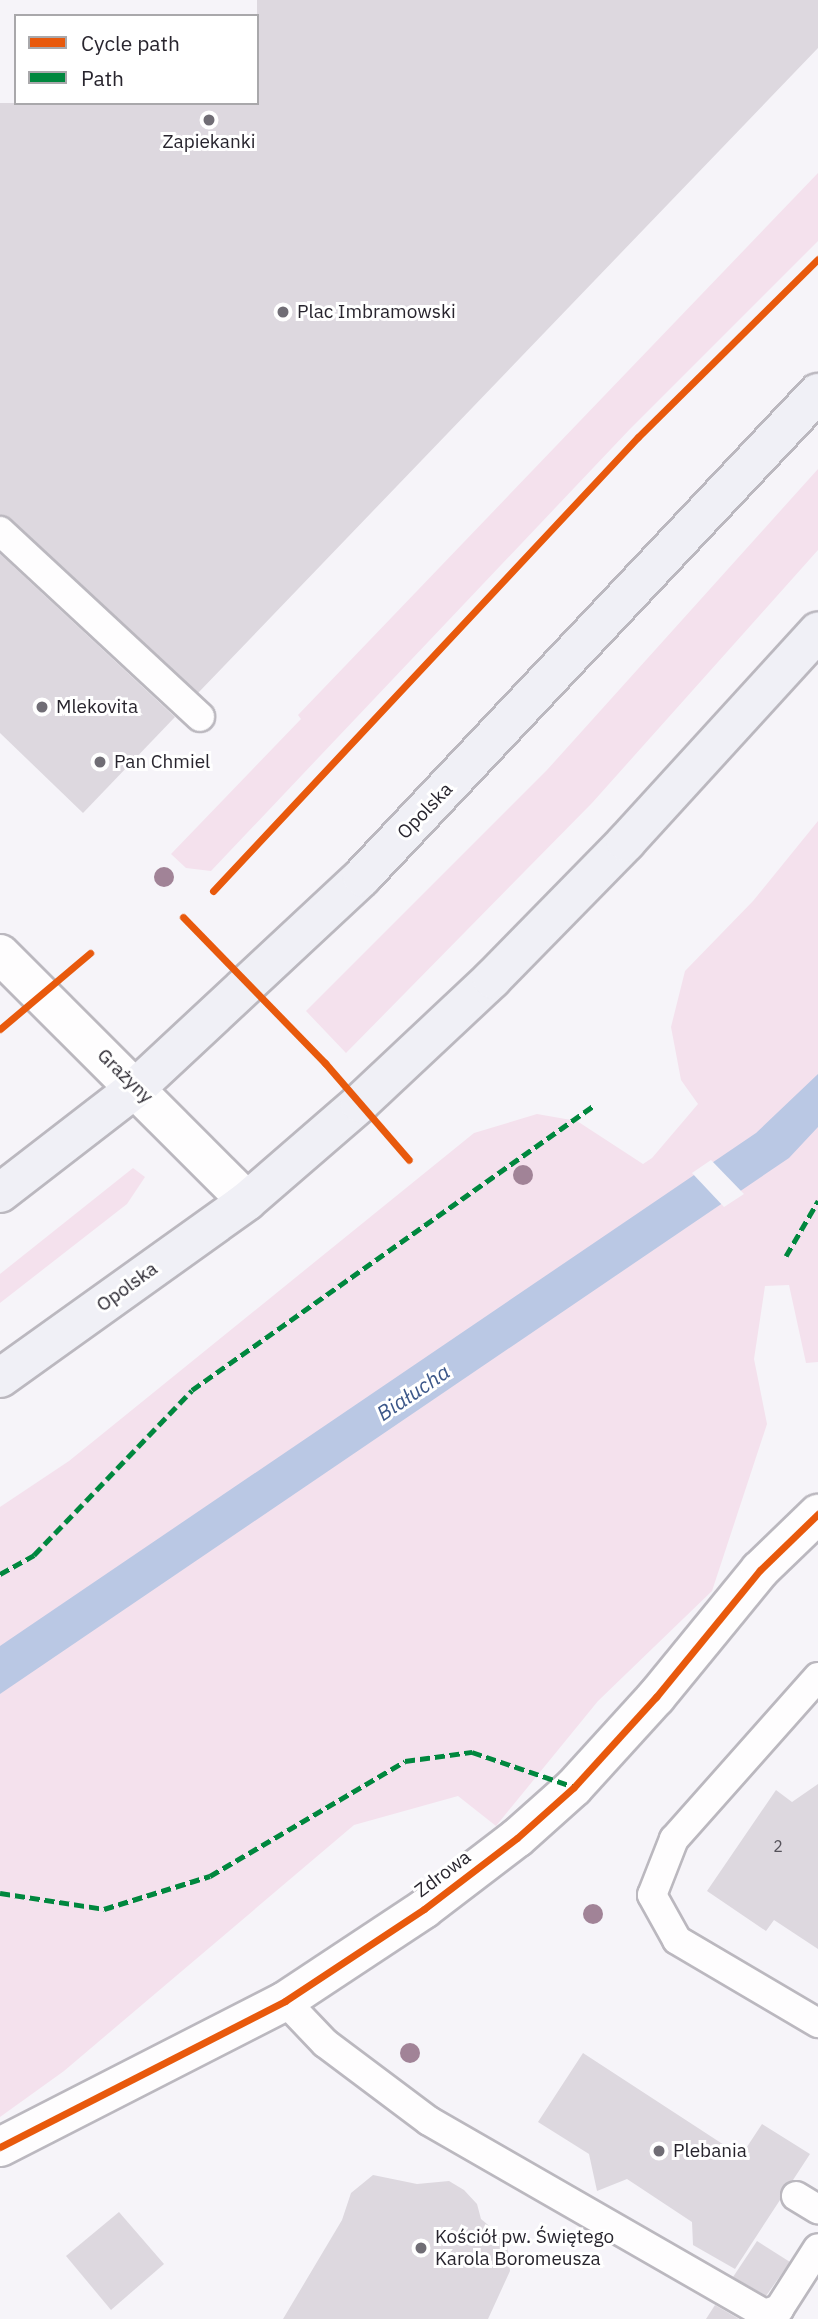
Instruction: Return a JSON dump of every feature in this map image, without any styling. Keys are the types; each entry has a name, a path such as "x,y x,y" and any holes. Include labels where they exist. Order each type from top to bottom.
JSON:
{"main road":[{"name":"Opolska","path":"0,1194 137,1087 362,877 818,393"},
{"name":"Opolska","path":"0,1378 247,1201 360,1103 492,979 626,842 818,632"}],"street":[{"name":"Grażyny","path":"0,954 137,1087 247,1201"},
{"name":"Zdrowa","path":"0,2147 285,2001 424,1909 517,1838 565,1795 656,1698 760,1570 818,1514"}],"lane":[{"path":"0,531 200,717"},
{"path":"818,1677 674,1839 652,1895 677,1941 818,2023"},
{"path":"285,2001 324,2043 429,2120 764,2314 779,2309 818,2248"}],"shaded area":[{"path":"818,173 818,241 630,429 211,871 186,868 171,854 301,719 298,715"},
{"path":"818,469 818,550 592,803 346,1053 306,1011 547,770"},
{"path":"818,821 818,1362 806,1363 789,1285 765,1286 754,1359 767,1424 712,1591 598,1701 496,1826 458,1796 354,1825 64,2071 0,2117 0,1507 69,1461 474,1133 537,1114 577,1121 643,1164 652,1158 698,1104 681,1080 671,1027 685,971 753,901"},
{"path":"133,1168 145,1177 127,1204 0,1303 0,1274"}],"water":[{"name":"Białucha","path":"818,1074 818,1127 789,1158 0,1694 0,1646 756,1133"}],"pier":[{"path":"711,1160 744,1194 724,1207 692,1173"}],"building":[{"name":"Plac Imbramowski","path":"257,0 818,0 818,48 198,693 11,519 0,515 0,103 259,105"},
{"path":"0,554 175,717 83,813 0,733"},
{"path":"818,1784 818,1949 774,1920 766,1931 707,1891 776,1790 792,1802"},
{"name":"Plebania","path":"583,2053 741,2156 762,2124 810,2154 793,2180 782,2187 780,2200 735,2269 693,2245 692,2222 627,2179 597,2191 589,2154 538,2122"},
{"name":"Kościół pw. Świętego Karola Boromeusza","path":"373,2175 417,2184 449,2181 464,2190 477,2204 481,2219 507,2241 510,2271 488,2319 283,2319 342,2220 351,2193"},
{"path":"119,2212 164,2264 111,2310 66,2256"},
{"path":"757,2241 790,2262 766,2296 733,2277"},
{"path":"715,2305 739,2319 706,2319"}],"marked path":[{"path":"0,1574 34,1555 192,1390 594,1105"},
{"path":"786,1256 818,1201"},
{"path":"0,1893 104,1909 210,1876 405,1761 472,1752 574,1787"}],"cycle path":[{"path":"213,891 638,437 818,259"},
{"path":"183,917 325,1063 409,1160"},
{"path":"0,1029 90,953"},
{"path":"0,2147 285,2001 424,1909 517,1838 574,1787 656,1697 760,1570 818,1514"}],"place":[{"name":"Zapiekanki","path":"209,120"},
{"name":"Plac Imbramowski","path":"283,312"},
{"name":"Mlekovita","path":"42,707"},
{"name":"Pan Chmiel","path":"100,762"},
{"name":"Plebania","path":"659,2151"},
{"name":"Kościół pw. Świętego Karola Boromeusza","path":"421,2248"}]}
